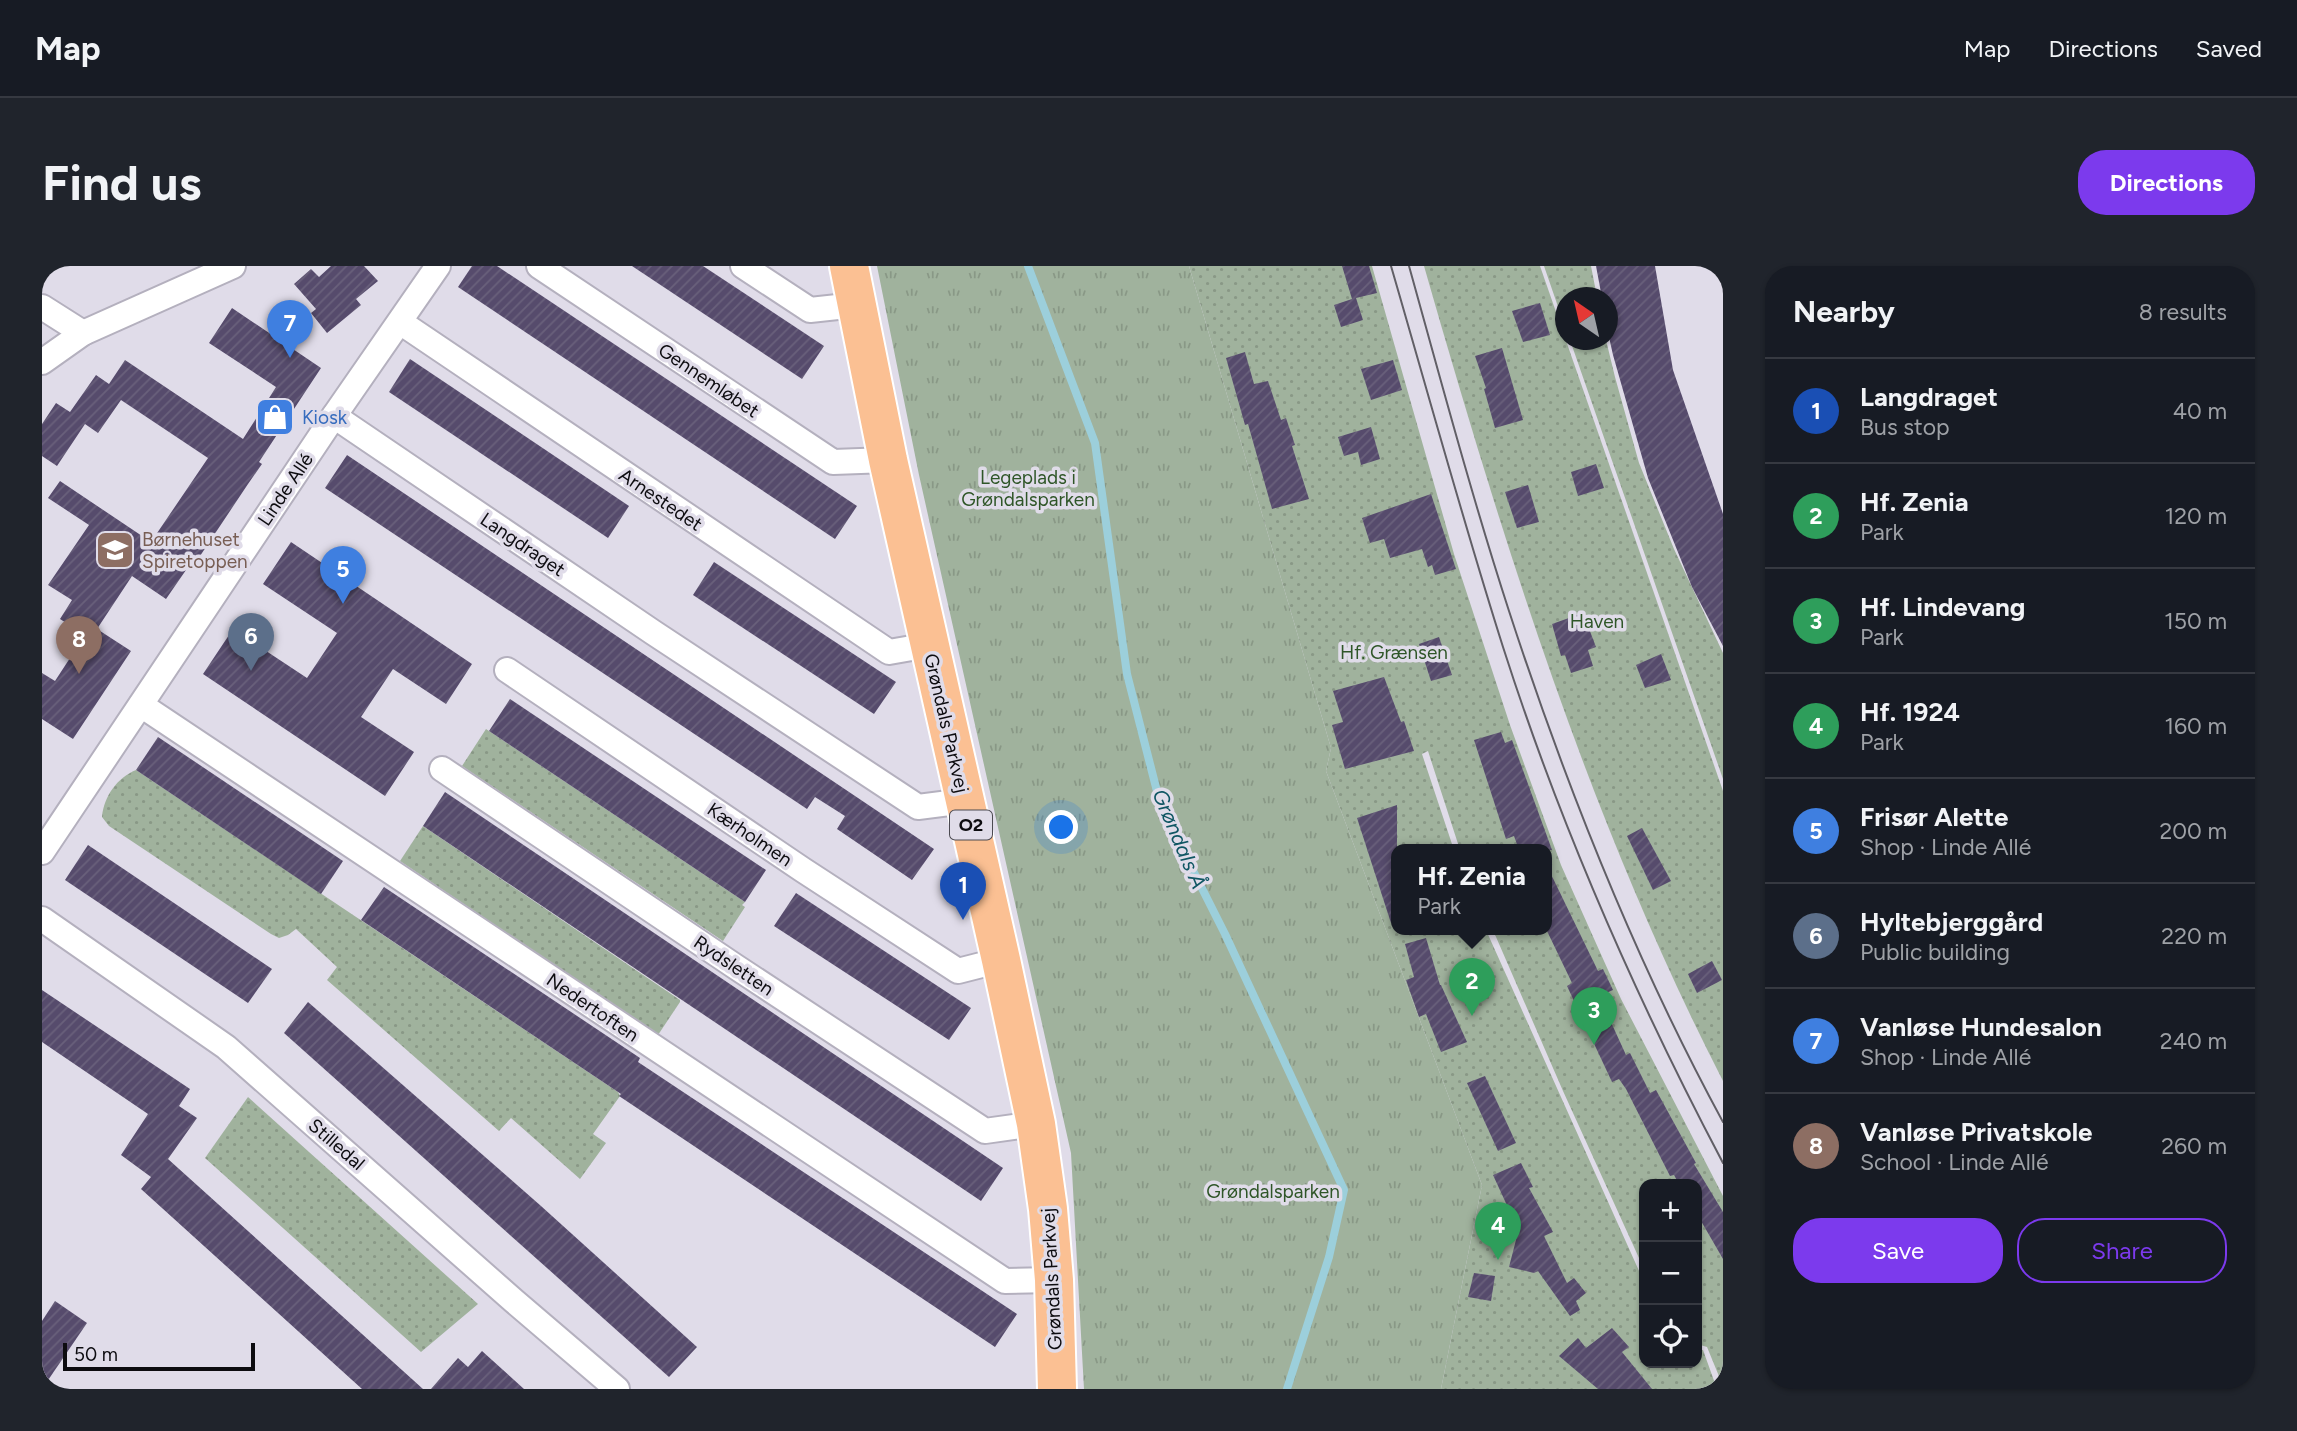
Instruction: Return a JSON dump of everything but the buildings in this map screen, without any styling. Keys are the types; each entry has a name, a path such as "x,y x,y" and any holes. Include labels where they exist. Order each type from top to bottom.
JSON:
{"main road":[{"name":"Grøndals Parkvej","path":"849,266 888,460 1036,1124 1048,1209 1054,1280 1057,1389"}],"street":[{"path":"42,362 83,333 233,266"},
{"name":"Linde Allé","path":"42,852 334,416 438,266"},
{"name":"Gennemløbet","path":"539,266 833,463 888,460"},
{"path":"743,266 810,310 856,305"},
{"path":"42,307 83,333"},
{"name":"Arnestedet","path":"400,322 889,652 929,645"},
{"name":"Langdraget","path":"334,416 654,633 918,807 965,801"},
{"name":"Kærholmen","path":"507,670 958,971 1001,960"},
{"name":"Nedertoften","path":"141,705 1005,1281 1054,1280"},
{"name":"Rydsletten","path":"442,769 747,975 985,1131 1036,1124"},
{"name":"Stilledal","path":"42,919 226,1047 617,1389"}],"green space":[{"name":"Grøndalsparken","path":"877,266 1189,266 1331,748 1326,771 1482,1185 1441,1389 1084,1389 1071,1153 919,475"},
{"name":"Hf. Grænsen","path":"1189,266 1372,266 1454,554 1510,725 1561,865 1621,999 1723,1196 1723,1386 1707,1347 1702,1346 1702,1179 1639,1179 1639,1258 1495,935 1552,935 1552,844 1458,844 1428,751 1422,754 1452,844 1391,844 1391,935 1488,935 1639,1271 1639,1368 1702,1368 1703,1350 1717,1389 1441,1389 1482,1185 1326,771 1331,748"},
{"name":"Haven","path":"1424,266 1540,266 1555,309 1555,350 1569,350 1723,791 1723,1081 1631,884 1591,783 1519,578"},
{"path":"1544,266 1591,266 1595,287 1555,287 1555,298"},
{"path":"1573,350 1608,350 1639,463 1674,549 1723,653 1723,779"},
{"path":"486,729 745,902 742,905 745,907 723,941 462,766"},
{"path":"136,770 618,1092 620,1096 593,1134 606,1143 580,1179 511,1118 499,1131 327,980 337,967 296,929 279,938 271,934 109,826 102,817 109,795 117,783"},
{"path":"423,826 680,1000 658,1035 400,861"},
{"path":"248,1097 478,1304 421,1352 205,1158"}],"waterway":[{"name":"Grøndals Å","path":"1028,266 1095,443 1127,674 1161,807 1225,934 1344,1190 1329,1257 1287,1389"}],"tram line":[{"path":"1391,266 1488,600 1549,780 1630,974 1723,1163"},
{"path":"1409,266 1482,525 1554,742 1604,871 1660,998 1723,1122"}],"place":[{"name":"Vanløse Hundesalon","path":"290,358"},
{"name":"Kiosk","path":"275,417"},
{"name":"Børnehuset Spiretoppen","path":"115,550"},
{"name":"Frisør Alette","path":"343,604"},
{"name":"Hyltebjerggård","path":"251,671"},
{"name":"Vanløse Privatskole","path":"79,674"},
{"name":"Langdraget","path":"963,920"},
{"name":"Hf. Zenia","path":"1472,1016"},
{"name":"Hf. Lindevang","path":"1594,1045"},
{"name":"Hf. 1924","path":"1498,1260"}],"park label":[{"name":"Legeplads i Grøndalsparken","path":"1028,488"}]}
